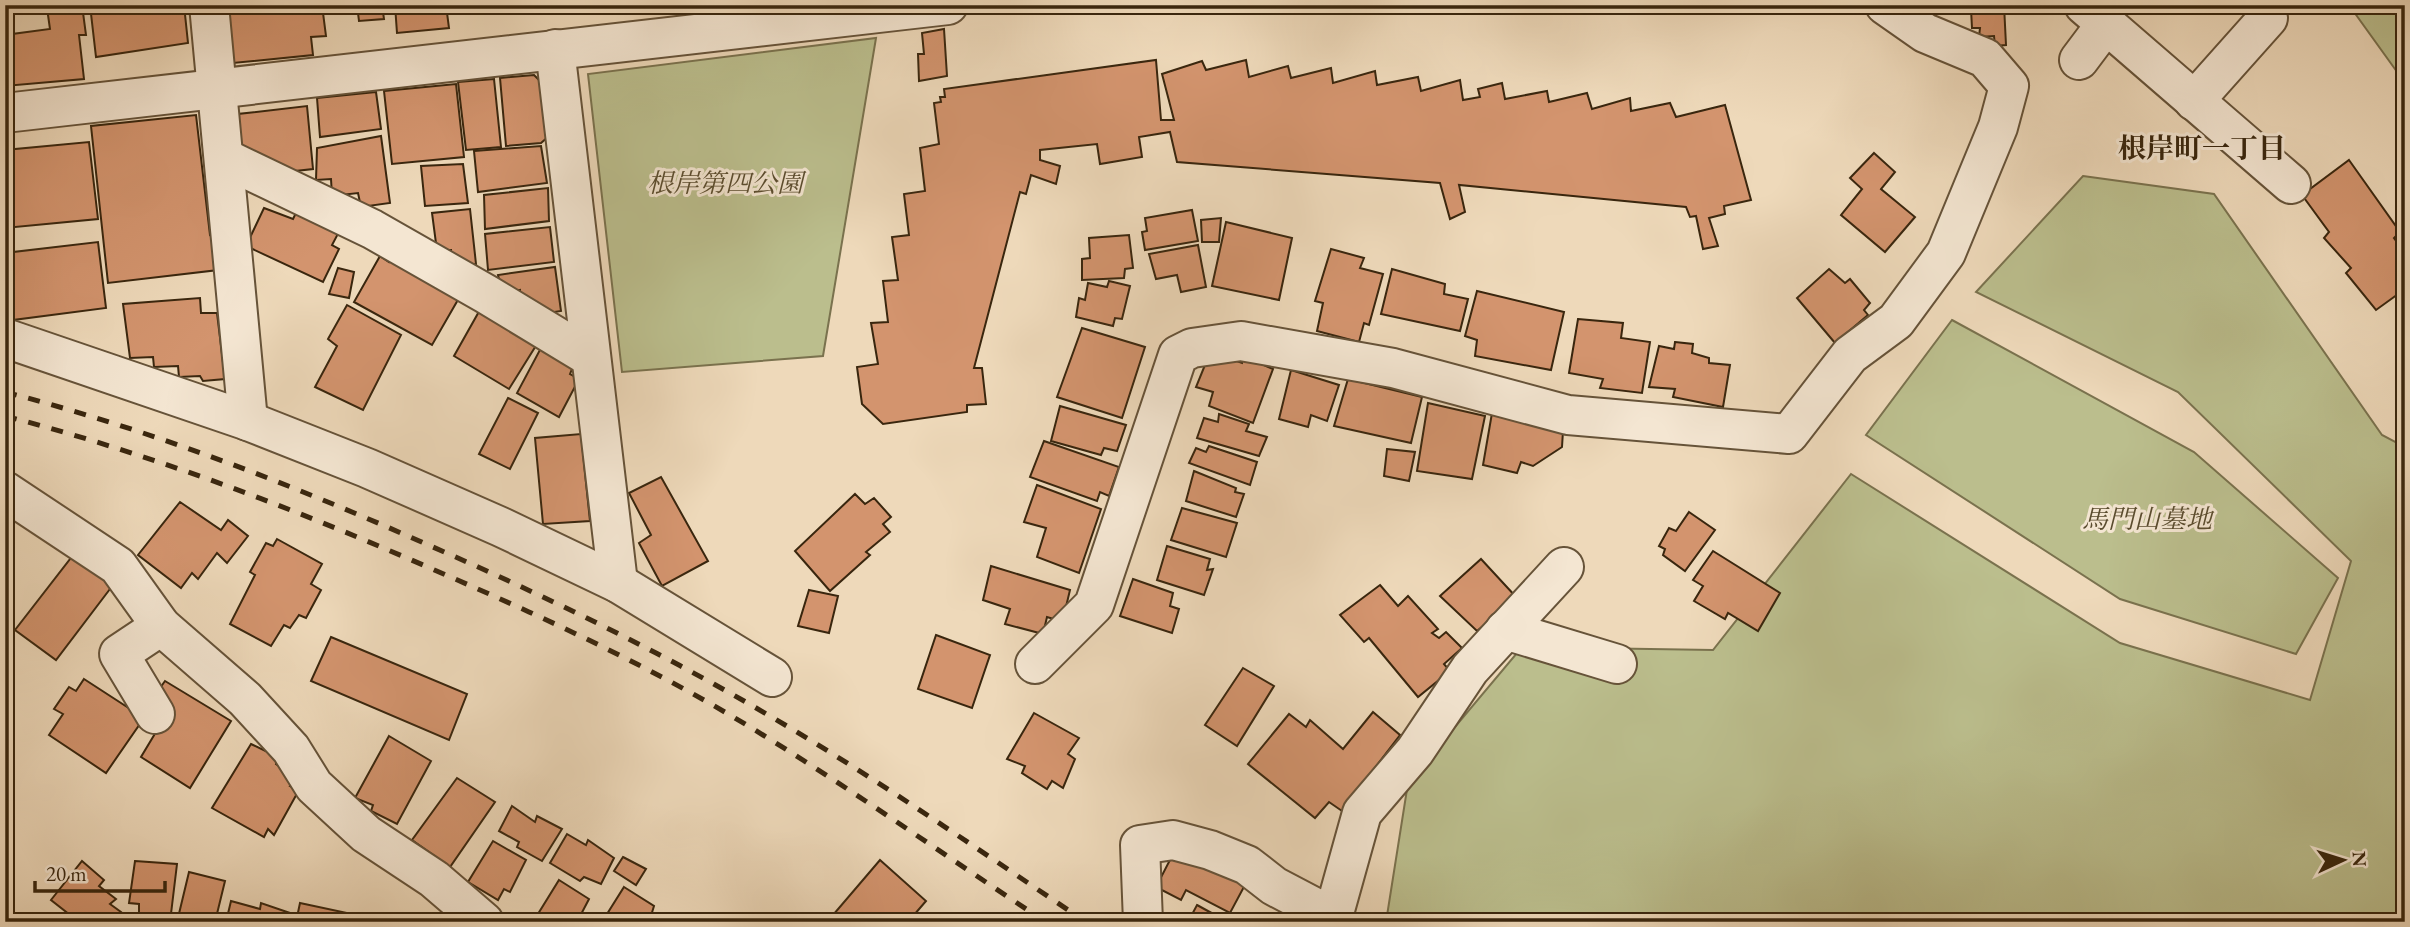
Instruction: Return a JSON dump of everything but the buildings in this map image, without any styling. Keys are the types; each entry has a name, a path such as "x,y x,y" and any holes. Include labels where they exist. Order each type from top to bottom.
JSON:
{"street":[{"path":"209,5 248,421"},
{"path":"5,113 948,5"},
{"path":"1035,664 1094,604 1178,355 1192,348 1241,341 1394,368 1568,415 1789,434 1850,355 1896,321 1946,253 1998,127 2008,86 1985,58 1925,33 1885,5"},
{"path":"2079,60 2095,15 2291,184"},
{"path":"2194,101 2268,18"},
{"path":"555,49 618,583"},
{"path":"224,158 372,229 590,357"},
{"path":"5,338 248,421 379,473 618,583 772,677"},
{"path":"5,491 118,566 161,626 245,699 292,748 314,786 366,834 434,879 484,922"},
{"path":"1143,922 1140,845 1174,840 1210,850 1247,865 1274,886 1334,919 1362,813 1415,751 1470,668 1564,567"},
{"path":"155,714 119,654 161,626"},
{"path":"1505,630 1617,664"}],"green space":[{"path":"2349,5 2405,5 2405,83"},
{"name":"根岸第四公園","path":"876,38 823,356 622,372 588,74"},
{"path":"2083,176 2214,194 2382,435 2405,447 2405,922 1386,922 1408,783 1522,647 1713,650 1851,474 2120,643 2310,700 2351,561 2178,392 1976,292"},
{"name":"馬門山墓地","path":"1952,320 2194,452 2338,578 2296,654 2120,599 1866,435"}],"railway":[{"path":"5,392 110,422 265,477 463,560 599,624 732,694 815,743 1086,922"},
{"path":"5,416 116,448 225,485 439,572 604,648 685,689 763,735 1046,922"}],"district":[{"name":"根岸町一丁目","path":"2202,148"}]}
